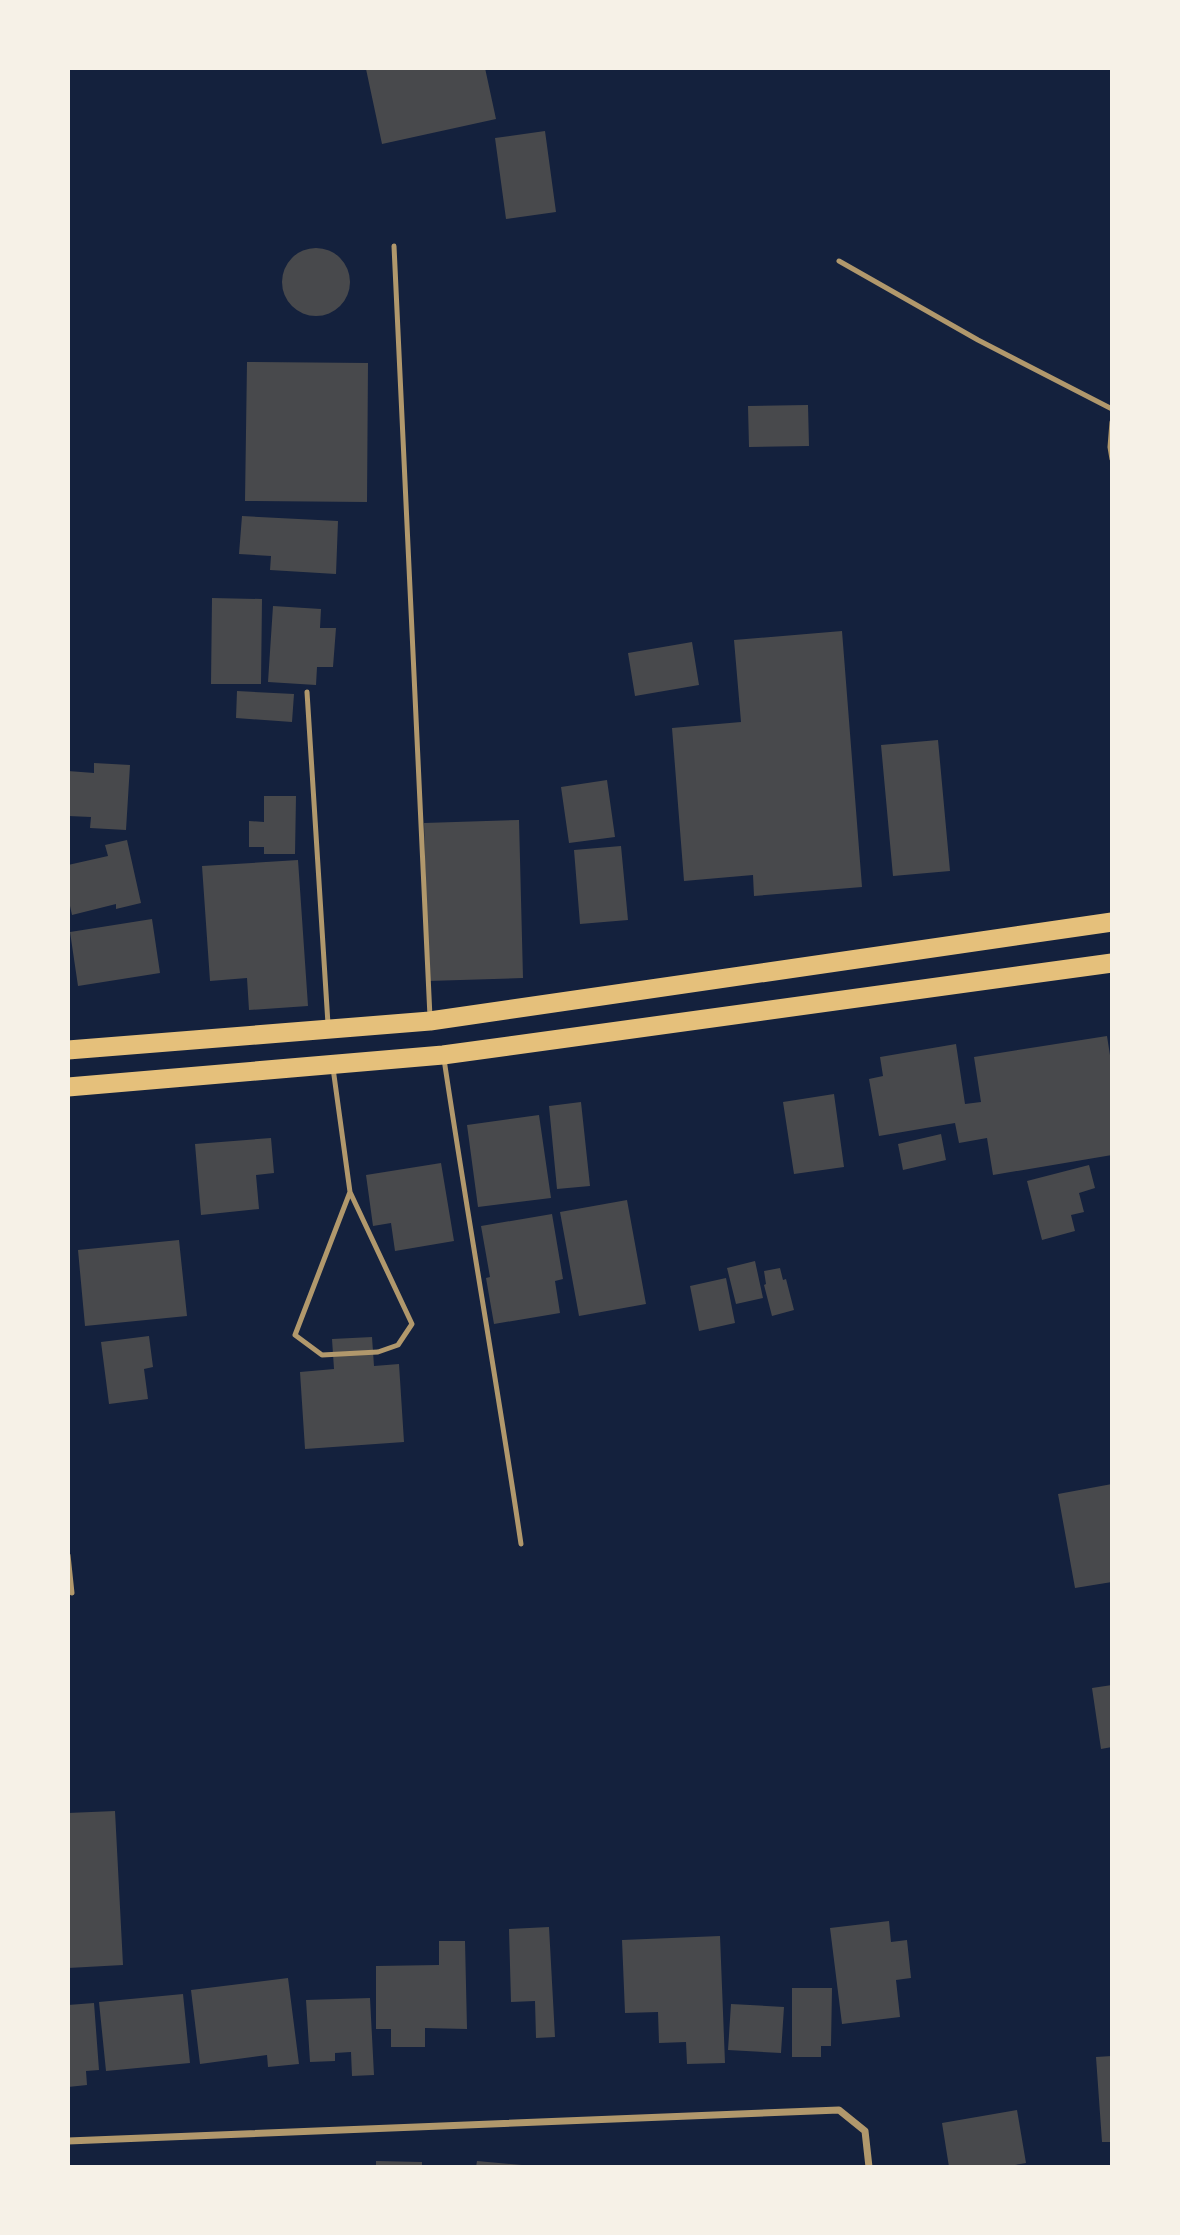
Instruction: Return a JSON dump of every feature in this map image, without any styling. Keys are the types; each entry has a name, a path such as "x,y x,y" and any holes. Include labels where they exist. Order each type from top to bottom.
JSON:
{"highway":[{"path":"68,1049 430,1021 1112,922"},
{"path":"68,1087 443,1055 1112,963"}],"street":[{"path":"68,2141 839,2110 865,2131 869,2167"}],"lane":[{"path":"394,246 430,1021"},
{"path":"839,261 978,340 1112,409"},
{"path":"1112,422 1112,459"},
{"path":"307,692 328,1027"},
{"path":"443,1055 521,1544"},
{"path":"333,1065 350,1192 412,1324 398,1345 378,1352 322,1355 295,1335 350,1192"},
{"path":"68,1555 72,1593"}],"building":[{"path":"485,68 496,119 382,144 366,69"},
{"path":"545,131 556,212 506,219 495,138"},
{"path":"316,248 329,251 340,258 347,269 350,282 347,295 340,306 329,313 316,316 303,313 292,306 285,295 282,282 285,269 292,258 303,251"},
{"path":"247,362 368,363 367,502 245,501"},
{"path":"808,405 809,446 749,447 748,406"},
{"path":"242,516 338,521 336,574 270,570 271,556 239,554"},
{"path":"212,598 262,599 261,684 211,684"},
{"path":"273,606 321,609 320,628 336,628 333,667 317,667 316,685 268,682"},
{"path":"842,631 862,887 754,896 753,875 684,881 672,728 741,722 734,640"},
{"path":"692,642 699,685 635,696 628,653"},
{"path":"237,691 294,694 292,722 236,718"},
{"path":"938,740 950,871 893,876 881,745"},
{"path":"94,763 130,765 126,830 90,828 91,817 68,816 68,771 94,773"},
{"path":"607,780 615,837 569,843 561,787"},
{"path":"264,796 296,796 295,854 264,854 264,847 249,847 249,821 264,822"},
{"path":"519,820 523,978 428,981 424,823"},
{"path":"127,840 141,903 116,909 116,904 72,915 68,897 68,865 108,856 105,845"},
{"path":"621,846 628,920 580,924 574,850"},
{"path":"298,860 308,1006 249,1010 247,978 210,981 202,866"},
{"path":"152,919 160,973 78,986 70,932"},
{"path":"1107,1036 1112,1068 1112,1155 993,1175 987,1138 959,1143 955,1123 879,1136 869,1079 883,1076 880,1057 956,1044 965,1104 981,1102 974,1057"},
{"path":"834,1094 844,1167 794,1174 783,1102"},
{"path":"581,1102 590,1186 557,1189 549,1106"},
{"path":"539,1115 551,1198 478,1207 467,1125"},
{"path":"941,1134 946,1160 903,1170 898,1144"},
{"path":"271,1138 274,1173 256,1175 259,1209 201,1215 195,1144"},
{"path":"441,1163 454,1241 395,1251 391,1223 373,1226 366,1175"},
{"path":"1089,1165 1095,1188 1079,1193 1084,1212 1071,1215 1075,1231 1042,1240 1027,1181"},
{"path":"627,1200 646,1304 579,1316 560,1212"},
{"path":"552,1214 563,1279 555,1281 560,1313 494,1324 486,1278 490,1277 481,1226"},
{"path":"179,1240 187,1316 85,1326 78,1250"},
{"path":"755,1261 763,1298 736,1304 727,1268"},
{"path":"780,1268 783,1280 786,1279 794,1310 772,1316 764,1285 764,1271"},
{"path":"726,1278 735,1323 699,1331 690,1286"},
{"path":"149,1336 153,1367 144,1369 148,1399 109,1404 101,1342"},
{"path":"372,1337 374,1366 399,1364 404,1442 305,1449 300,1372 334,1369 332,1339"},
{"path":"1112,1484 1112,1582 1075,1588 1058,1494"},
{"path":"1112,1685 1112,1747 1101,1749 1092,1688"},
{"path":"115,1811 123,1965 68,1968 68,1813"},
{"path":"889,1921 891,1942 907,1940 911,1978 896,1980 900,2017 842,2024 830,1928"},
{"path":"549,1927 555,2037 536,2038 535,2001 511,2002 509,1929"},
{"path":"720,1936 725,2063 687,2064 686,2042 659,2043 658,2012 625,2013 622,1940"},
{"path":"439,1941 465,1941 467,2029 425,2028 425,2047 391,2047 391,2029 376,2029 376,1966 439,1965"},
{"path":"288,1978 299,2064 268,2067 267,2055 200,2064 191,1990"},
{"path":"792,1988 832,1988 831,2046 821,2046 821,2057 792,2057"},
{"path":"183,1994 190,2063 106,2071 99,2002"},
{"path":"370,1998 374,2075 352,2076 351,2052 335,2053 335,2061 310,2062 306,2000"},
{"path":"94,2003 99,2070 86,2071 87,2085 68,2087 68,2005"},
{"path":"731,2004 784,2007 781,2053 728,2050"},
{"path":"1112,2056 1112,2142 1102,2142 1096,2057"},
{"path":"1017,2110 1026,2163 1003,2167 949,2167 942,2123"},
{"path":"376,2161 422,2162 422,2167 376,2167"},
{"path":"477,2161 522,2165 522,2167 476,2167"}]}
